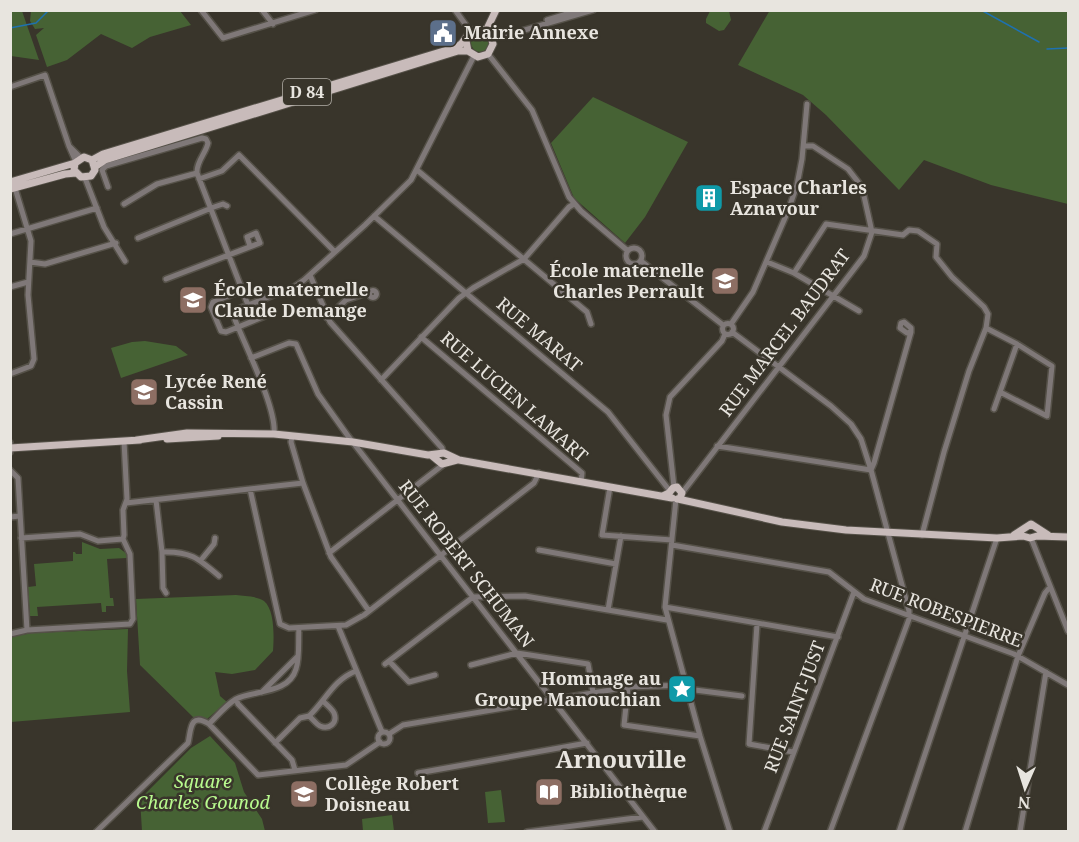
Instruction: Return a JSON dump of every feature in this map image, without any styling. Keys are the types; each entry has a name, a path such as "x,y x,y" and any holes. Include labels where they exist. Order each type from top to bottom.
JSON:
{"main road":[{"path":"486,31 496,10"},
{"path":"480,29 486,31 493,40 488,54 481,57 471,53 466,41 471,32 480,29"},
{"name":"D 84","path":"85,178 93,173 93,163 103,154 457,47 466,41"},
{"name":"D 84","path":"93,163 458,51 471,53"},
{"path":"12,186 87,157 93,163"},
{"path":"76,173 77,161"},
{"path":"12,186 65,174 76,173 85,178"},
{"path":"12,447 274,434 353,442 428,455 443,460 459,460 610,487 674,493 690,502 796,524 922,535 997,538 1028,535 1068,536"},
{"path":"1028,535 1031,524 1037,529 1056,536"},
{"path":"1028,535 1037,529"}],"street":[{"path":"201,10 223,38 315,10"},
{"path":"262,10 273,24"},
{"path":"455,10 471,32"},
{"path":"493,40 580,10"},
{"path":"572,13 593,10"},
{"path":"274,434 269,405 234,312 294,287 402,190 417,170 471,53"},
{"path":"488,54 532,110 565,191 574,204 628,251"},
{"path":"10,87 45,75 69,146 77,161"},
{"path":"731,324 753,292 789,211 797,185 804,146 807,104"},
{"path":"108,187 102,170 106,166 202,138 208,143 196,167 198,176 248,305"},
{"path":"804,146 813,146 854,174 866,195 872,232"},
{"path":"124,204 157,184 222,171 239,155 335,252"},
{"path":"417,170 587,312 591,324"},
{"path":"85,178 104,227 116,243 125,261"},
{"path":"10,374 27,369 34,363 28,306 32,248 12,186"},
{"path":"138,238 223,204 227,206"},
{"path":"381,380 466,292 524,259 574,204"},
{"path":"10,234 97,208"},
{"name":"RUE MARAT","path":"374,216 608,412 674,493"},
{"path":"794,273 826,224 903,235 909,230 918,231 937,244 936,257 988,314 986,328 960,401 922,535"},
{"name":"RUE MARCEL BAUDRAT","path":"674,493 717,446 780,368 864,256 872,232"},
{"path":"30,262 45,264 116,243"},
{"path":"166,279 250,246"},
{"path":"634,248 639,249 642,256 641,261 634,264 629,262 626,258 628,251 634,248"},
{"path":"641,261 723,326 723,331 780,368 831,406 851,424 861,439 888,533 909,619 830,831"},
{"path":"767,261 794,273 832,297 860,311"},
{"path":"310,275 327,318 442,448 443,460 398,501 329,553"},
{"path":"10,287 28,282"},
{"path":"243,290 213,302 211,307 221,331 226,332 265,316 259,301"},
{"path":"327,318 346,300 370,292"},
{"path":"723,326 726,323 731,324"},
{"path":"730,831 700,736 665,607 672,543 674,493 666,415 667,404 670,397 733,329 731,324"},
{"path":"986,328 1052,366 1047,416 1000,392"},
{"path":"871,470 911,332"},
{"name":"RUE LUCIEN LAMART","path":"422,337 582,473 581,482"},
{"name":"RUE ROBERT SCHUMAN","path":"251,358 289,343 296,344 318,394 353,442 655,831"},
{"path":"994,409 1017,344"},
{"path":"292,436 291,442 303,483 329,553 365,614"},
{"path":"10,634 27,630 130,624 133,618 130,554 123,539 123,510 126,503 124,441"},
{"path":"717,446 871,470"},
{"path":"10,470 18,478 27,630"},
{"path":"250,489 280,624 289,628 338,626 349,625 365,614 534,483 539,473"},
{"path":"126,503 303,483"},
{"name":"RUE ROBESPIERRE","path":"610,487 602,534 672,543 829,572 864,599 1017,656 1068,685"},
{"path":"156,500 162,552 163,588 166,593"},
{"path":"10,517 20,516"},
{"path":"21,538 80,534 98,541 123,539"},
{"path":"1028,535 1068,630"},
{"path":"608,610 621,536"},
{"path":"201,560 214,544 215,538"},
{"path":"899,831 997,538"},
{"path":"539,550 616,564"},
{"path":"162,552 183,552 201,560 219,576"},
{"path":"966,831 1017,656 1044,593 1050,587"},
{"name":"RUE SAINT-JUST","path":"764,831 854,592"},
{"path":"435,675 409,682 387,662 473,597 525,596 668,620"},
{"path":"665,607 838,637"},
{"path":"757,624 749,744 793,752"},
{"path":"338,626 382,732"},
{"path":"209,724 236,699 281,686 292,676 295,672 299,628"},
{"path":"471,665 517,653 588,664 593,692"},
{"path":"261,692 297,657"},
{"path":"275,743 300,718 309,716 324,702 325,695 343,677 357,671"},
{"path":"1020,831 1046,672"},
{"path":"628,687 624,725 700,736"},
{"path":"382,732 389,734 405,724 628,687 687,687 742,696"},
{"path":"236,699 238,704 291,760 295,770"},
{"path":"309,716 321,727 332,725 335,720 334,713 324,702"},
{"path":"96,831 188,742 191,724 201,720 209,724 258,774 346,765 380,742 387,743 390,738 389,734"},
{"path":"380,742 378,736 382,732"},
{"path":"418,773 588,743"},
{"path":"527,831 644,817"}],"green space":[{"path":"11,10 22,11 39,60 11,56"},
{"path":"770,10 1068,11 1068,204 991,185 924,160 899,190 826,115 803,95 738,65"},
{"path":"31,11 180,11 191,25 150,37 132,48 101,34 67,60 47,67 36,35 44,28 35,29 30,21"},
{"path":"710,11 729,11 731,20 724,30 719,31 706,23"},
{"path":"476,34 484,34 489,39 487,50 476,52 471,47 471,39"},
{"path":"593,97 688,142 645,217 625,243 574,198 551,143"},
{"path":"145,341 176,346 188,355 121,378 111,348"},
{"path":"82,542 100,549 119,548 127,554 127,558 107,559 110,598 113,598 114,606 106,606 106,612 102,612 101,603 37,607 38,616 30,616 28,587 36,586 34,564 73,561 73,552 82,554"},
{"path":"236,595 258,598 268,605 273,624 273,651 255,670 232,674 215,672 220,696 227,702 207,719 193,717 140,665 136,599"},
{"path":"128,629 127,671 130,712 11,722 11,637 32,633"},
{"name":"Square Charles Gounod","path":"210,736 235,763 244,792 262,819 265,831 142,831 140,799 191,748"},
{"path":"501,790 505,822 488,823 485,792"},
{"path":"392,815 394,831 363,831 362,819"}],"waterway":[{"path":"10,28 36,23 49,10"},
{"path":"981,10 1039,42"},
{"path":"1047,49 1068,48"}],"place":[{"name":"Mairie Annexe","path":"443,33"},
{"name":"Espace Charles Aznavour","path":"709,198"},
{"name":"École maternelle Charles Perrault","path":"725,281"},
{"name":"École maternelle Claude Demange","path":"193,300"},
{"name":"Lycée René Cassin","path":"144,392"},
{"name":"Hommage au Groupe Manouchian","path":"682,689"},
{"name":"Bibliothèque","path":"549,792"},
{"name":"Collège Robert Doisneau","path":"304,794"}],"district":[{"name":"Arnouville","path":"621,760"}]}
